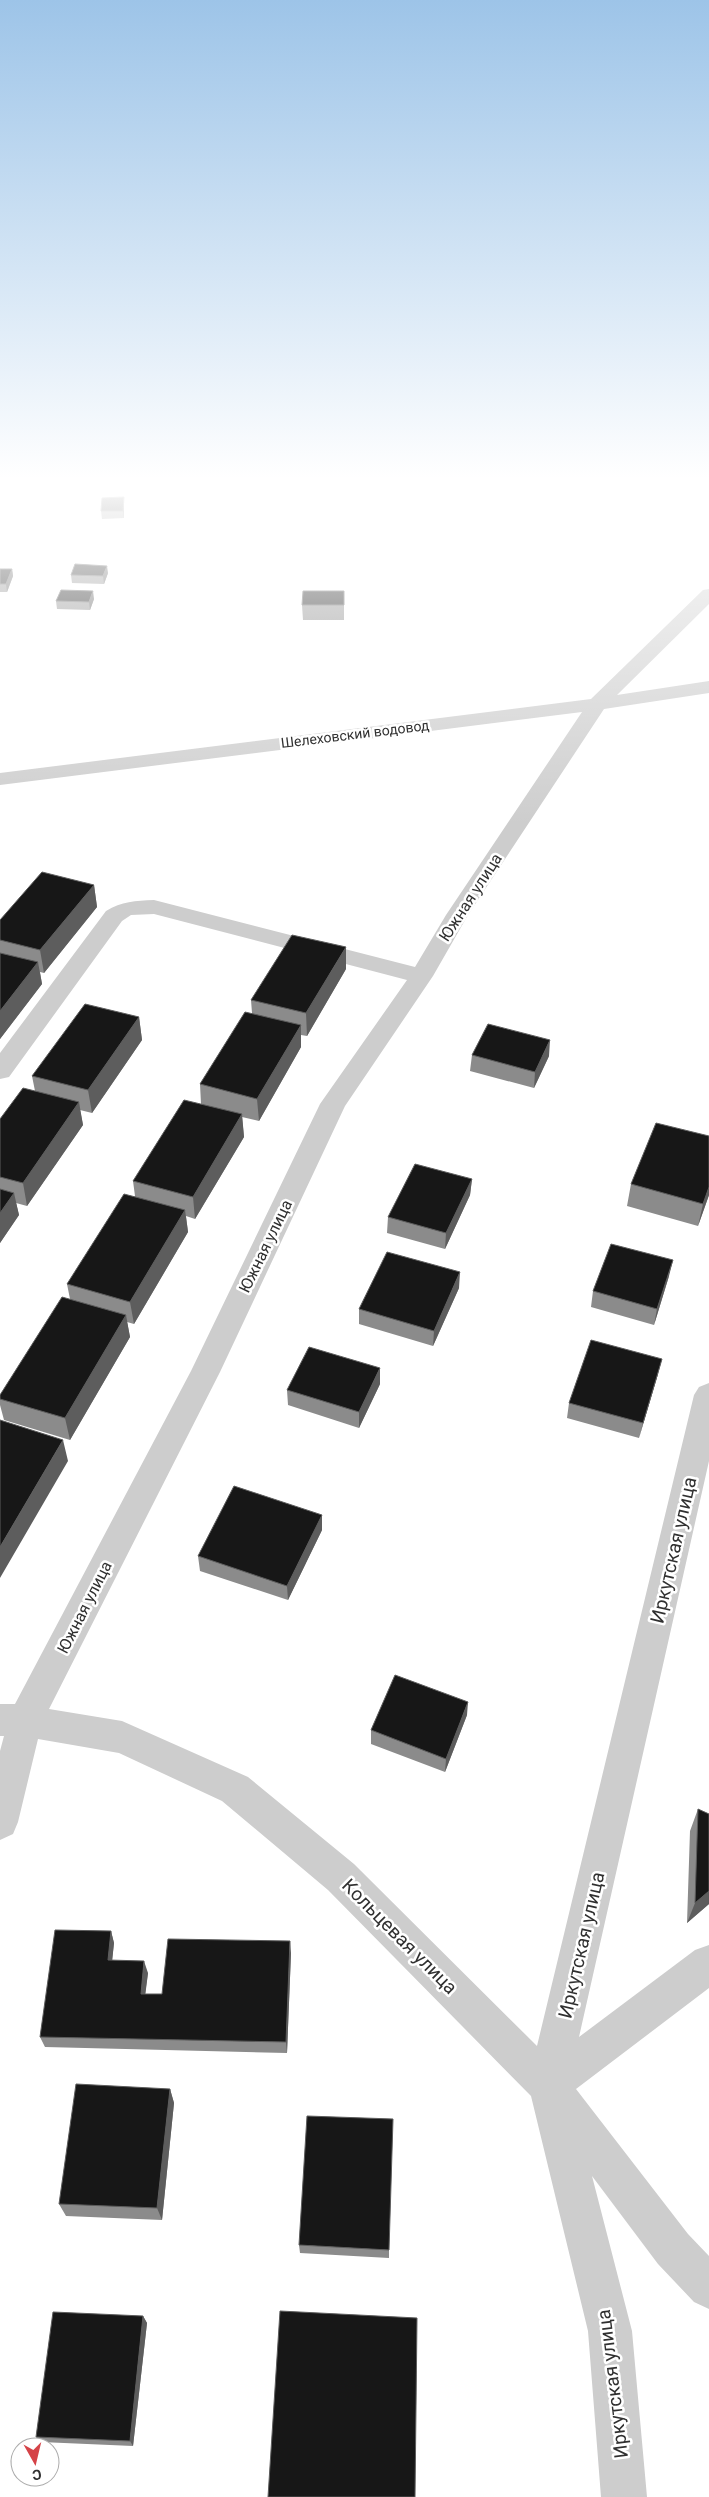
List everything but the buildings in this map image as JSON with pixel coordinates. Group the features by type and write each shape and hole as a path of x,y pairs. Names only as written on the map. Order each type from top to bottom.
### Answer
{"street":[{"name":"Южная улица","path":"0,1822 13,1720 205,1372 333,1104 421,976 457,915 597,704 709,594"},
{"name":"Шелеховский водовод","path":"0,779 597,704 709,687"},
{"path":"0,1071 114,916 126,908 154,907 421,976"},
{"name":"Иркутская улица","path":"624,2497 610,2331 548,2085 709,1395"},
{"name":"Кольцевая улица","path":"13,1720 122,1737 235,1789 341,1877 548,2085 674,2249 709,2287"},
{"path":"548,2085 709,1964"}]}
